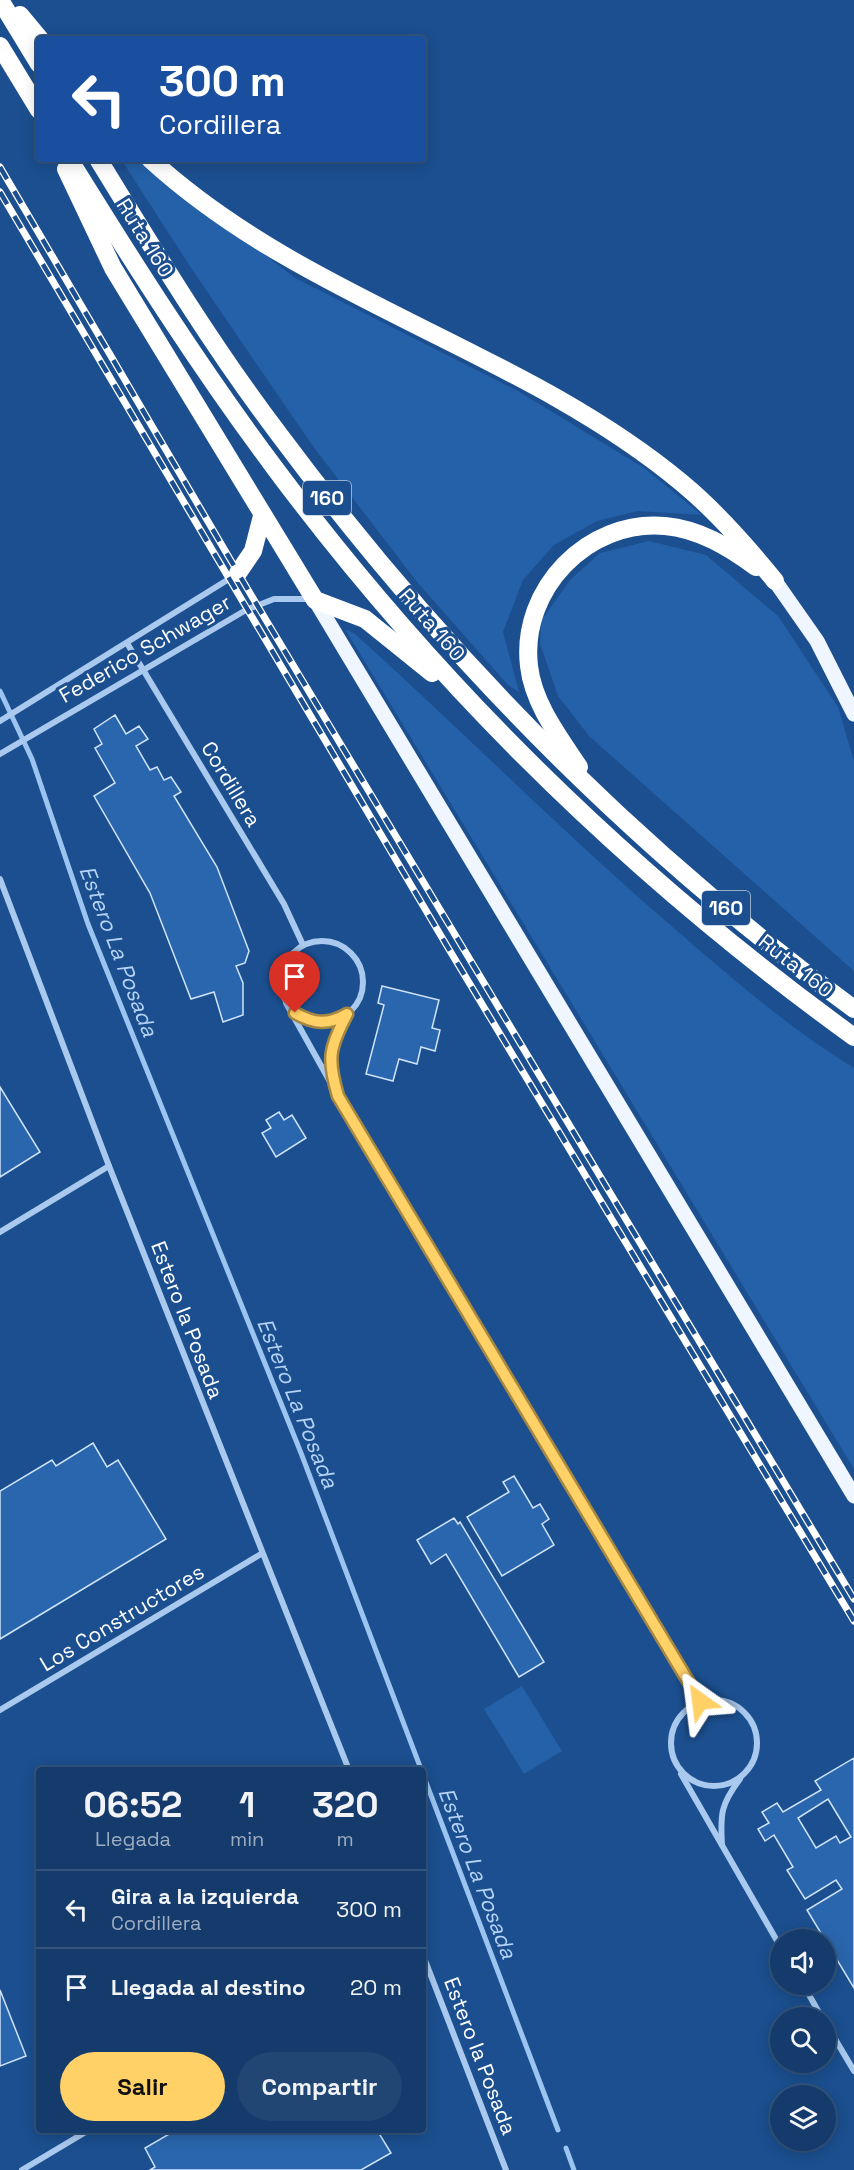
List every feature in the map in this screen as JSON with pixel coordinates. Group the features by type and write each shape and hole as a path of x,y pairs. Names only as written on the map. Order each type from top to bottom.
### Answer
{"highway":[{"path":"0,0 36,59"},
{"path":"8,0 38,36"},
{"path":"0,46 36,105"},
{"path":"63,162 82,208 113,268 315,600 365,619 471,702"},
{"name":"Ruta 160","path":"71,162 173,323 263,452 370,588 471,702 529,763 641,868 752,960 854,1037"},
{"name":"Ruta 160","path":"100,162 215,343 326,497 450,645 603,800 738,918 854,1009"},
{"path":"153,162 191,195 256,240 559,400 622,439 706,503 776,580"},
{"path":"238,573 253,550 262,516"},
{"path":"603,800 538,700 529,668 528,640 534,612 555,575 572,557 599,539 630,528 657,526 684,530 713,540 776,580"}],"main road":[{"path":"776,580 816,641 854,714"},
{"path":"315,600 854,1496"}],"street":[{"name":"Federico Schwager","path":"0,720 238,573"},
{"name":"Federico Schwager","path":"1,753 143,669 264,602 288,598 315,600"},
{"name":"Cordillera","path":"127,643 284,904 303,945"},
{"name":"Estero la Posada","path":"0,879 109,1166 261,1554 348,1767"},
{"path":"338,1096 329,1068 329,1054 334,1037 362,992 363,978 356,960 342,945 329,941 315,941 303,945 284,964 280,977 281,990 286,1003 338,1096 700,1701"},
{"path":"286,1003 301,1017 321,1023 335,1021 347,1014"},
{"path":"0,1232 109,1166"},
{"name":"Los Constructores","path":"0,1710 261,1554"},
{"path":"722,1848 721,1813 725,1799 750,1767 757,1748 755,1728 749,1716 739,1707 726,1701 713,1699 700,1701 686,1709 676,1721 671,1736 671,1751 676,1766 722,1848 770,1929"},
{"path":"676,1766 686,1777 706,1785 728,1784 741,1777"},
{"name":"Estero la Posada","path":"426,1963 506,2170"},
{"path":"836,2041 854,2071"},
{"path":"22,2170 84,2133"}],"shaded area":[{"path":"123,162 145,162 295,278 518,391 644,468 702,515 638,511 597,521 554,545 523,580 503,632 519,692 508,685 417,582 312,445 189,265"},
{"path":"649,541 706,555 778,616 838,707 854,761 854,971 589,736 558,696 540,644 541,621 570,580 600,553"},
{"path":"345,629 355,634 437,709 640,899 787,1022 854,1068 854,1469"},
{"path":"522,1686 562,1751 524,1774 484,1709"}],"building":[{"path":"115,715 126,734 139,726 148,739 136,746 150,770 157,767 164,780 171,777 181,792 174,796 217,867 249,951 245,963 236,966 243,983 243,1015 223,1022 214,992 191,999 150,893 94,796 115,783 95,748 102,744 94,729"},
{"path":"382,986 439,1000 432,1028 440,1030 435,1051 421,1047 417,1064 399,1059 393,1081 366,1074 384,1005 378,1003"},
{"path":"0,1087 40,1152 0,1177"},
{"path":"279,1112 284,1120 292,1115 306,1138 276,1157 262,1133 271,1128 266,1120"},
{"path":"93,1443 107,1467 118,1460 166,1539 0,1639 0,1491 52,1460 56,1466"},
{"path":"514,1476 533,1508 540,1504 549,1519 542,1524 554,1545 502,1576 467,1517 509,1492 503,1482"},
{"path":"454,1518 458,1524 460,1522 544,1662 519,1677 446,1554 431,1564 417,1540"},
{"path":"854,1758 854,1988 836,1958 836,1929 818,1929 807,1910 842,1889 836,1880 805,1899 787,1870 793,1867 774,1835 765,1841 758,1829 769,1823 762,1812 777,1803 783,1812 821,1790 815,1781","holes":["828,1799 851,1837 840,1843 836,1836 816,1848 798,1818"]},
{"path":"0,1990 26,2056 0,2066"},
{"path":"171,2133 379,2133 391,2153 361,2170 150,2170 155,2167 145,2148"}],"waterway":[{"name":"Estero La Posada","path":"0,691 32,759 88,924 301,1453 420,1767"},
{"name":"Estero La Posada","path":"426,1782 558,2130"},
{"name":"Estero La Posada","path":"566,2148 574,2170"}],"railway":[{"path":"0,167 257,605 854,1599"},
{"path":"0,192 450,951 854,1621"}],"route":[{"path":"295,1013 307,1020 321,1023 335,1021 347,1014 334,1037 329,1054 329,1068 338,1096 700,1701"}]}
